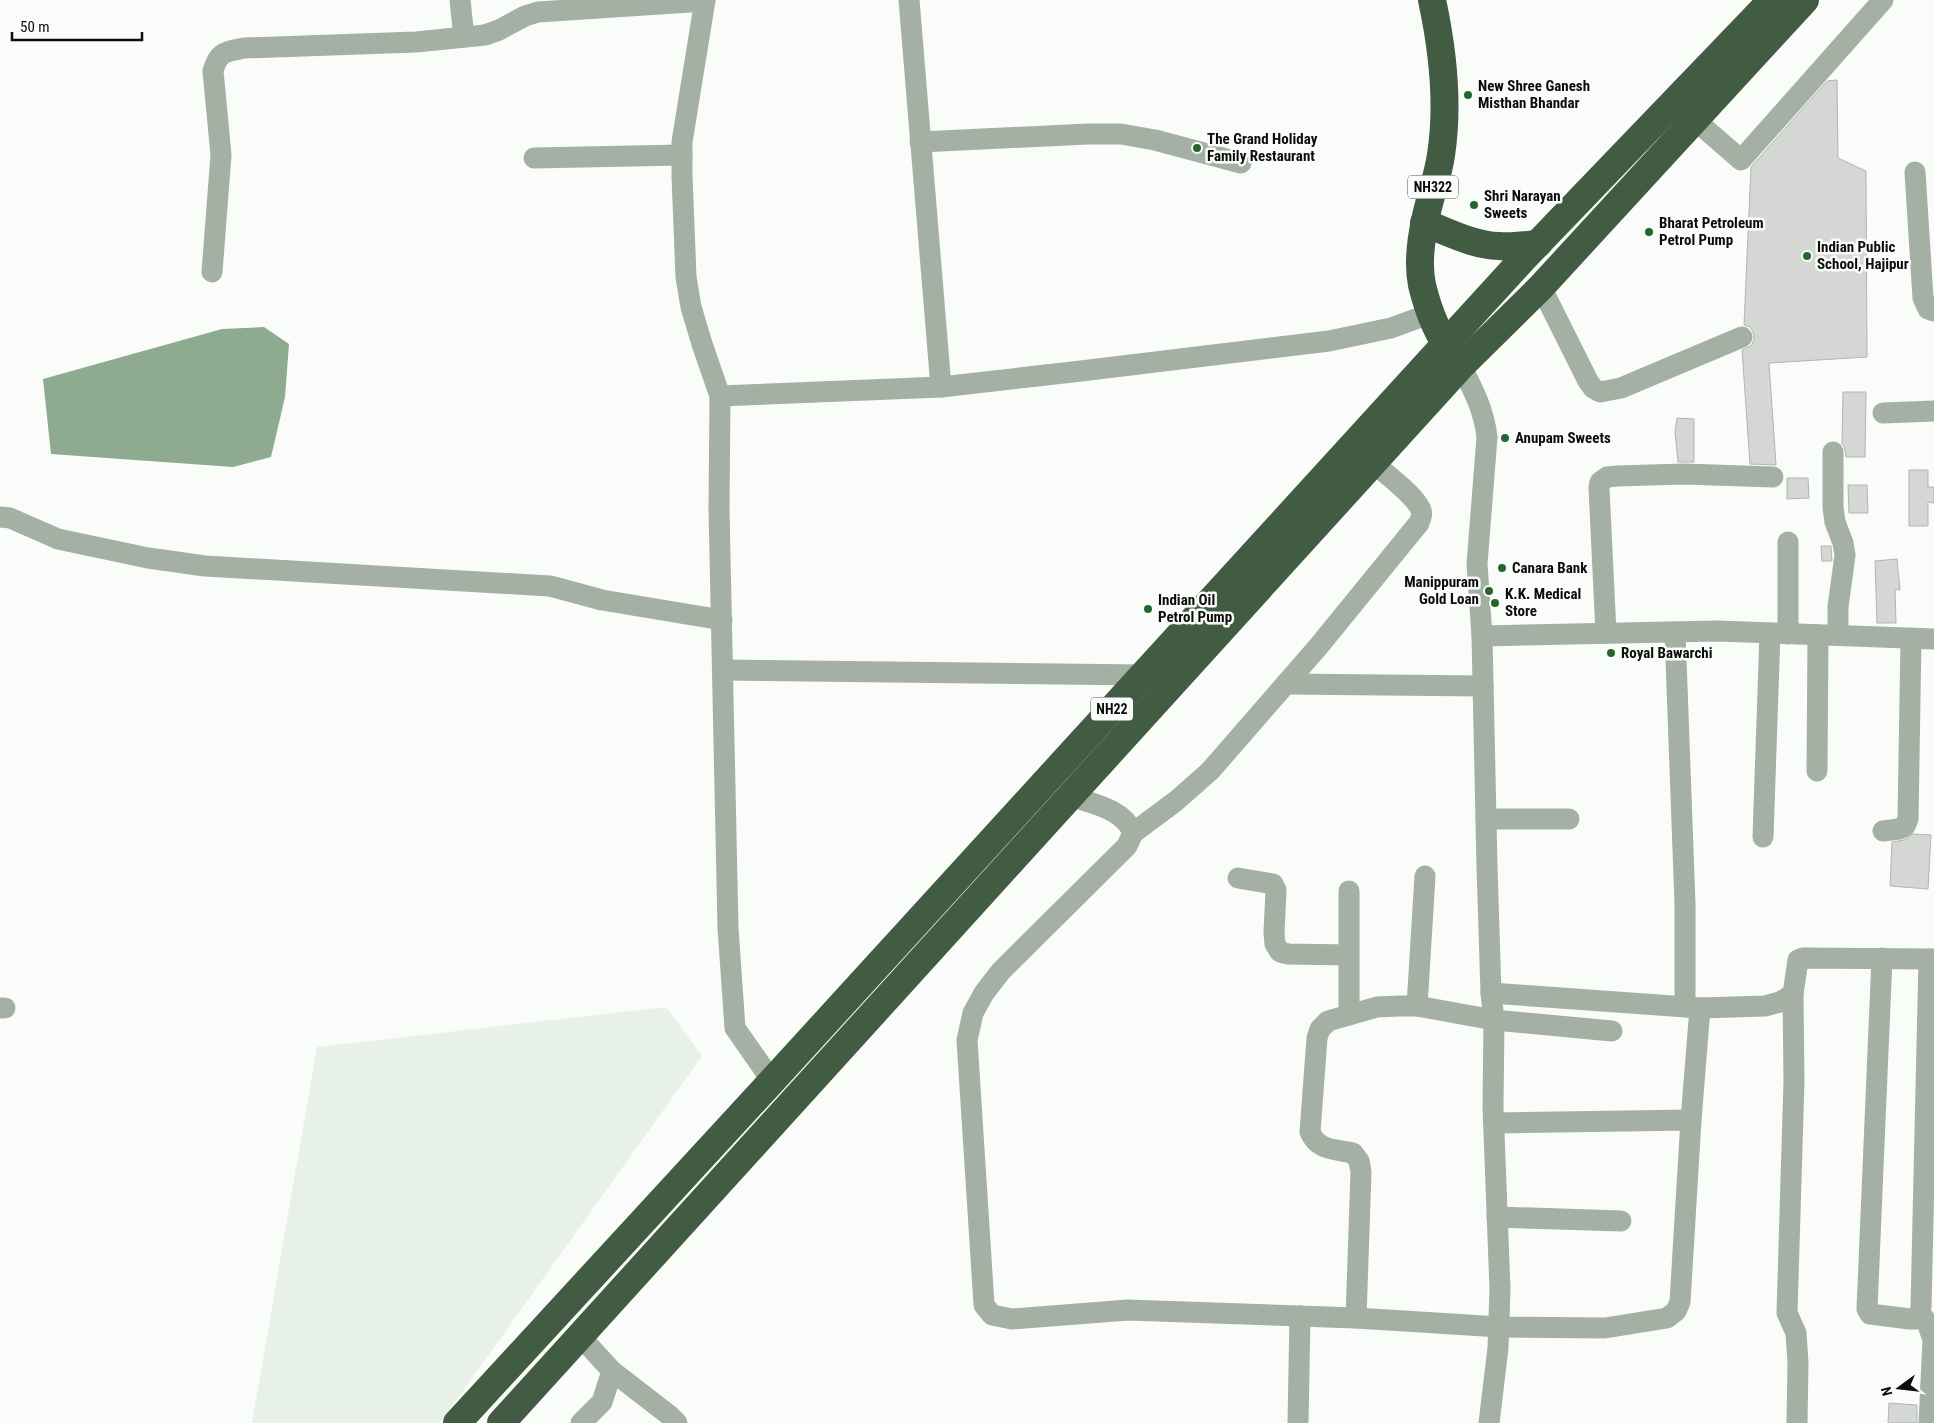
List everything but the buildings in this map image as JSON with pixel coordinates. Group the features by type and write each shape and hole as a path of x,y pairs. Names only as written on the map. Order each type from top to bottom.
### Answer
{"highway":[{"name":"NH322","path":"1432,0 1444,70 1444,117 1441,155 1424,223 1420,264 1421,278 1445,345 1462,366"},
{"name":"NH22","path":"457,1423 1538,244 1772,0"},
{"name":"NH22","path":"501,1423 1373,463 1462,366 1541,287 1805,0"},
{"path":"1424,223 1468,241 1483,244 1500,247 1538,244"}],"street":[{"path":"460,0 464,37"},
{"path":"909,0 941,387"},
{"path":"1695,120 1742,160 1883,0"},
{"path":"212,272 221,155 213,71 217,58 226,52 244,48 416,42 485,35 499,30 524,16 538,12 705,1 687,109 682,155 686,277 691,307 720,396 720,510 728,928 735,1028 772,1081"},
{"path":"920,142 1121,134 1154,140 1241,163"},
{"path":"534,158 682,155"},
{"path":"1915,172 1923,298 1928,309 1934,311"},
{"path":"1541,287 1588,381 1593,388 1600,392 1621,388 1742,337"},
{"path":"720,396 941,387 1278,348 1329,341 1391,328 1432,313"},
{"path":"1462,366 1479,402 1485,420 1487,437 1477,546 1482,636 1491,993 1494,1020 1494,1123 1500,1327 1489,1423"},
{"path":"1883,413 1934,411"},
{"path":"1817,771 1828,635 1840,592 1845,555 1843,543 1835,522 1833,507 1833,452"},
{"path":"1373,463 1412,499 1420,508 1422,516 1286,684 1210,771 1176,801 1133,833 1127,846 1001,971 984,993 973,1013 967,1040 984,1305 992,1315 1012,1319 1128,1310 1356,1318 1500,1327 1605,1328 1667,1318 1676,1311 1680,1302 1691,1120 1692,1007 1685,904 1675,632"},
{"path":"1606,633 1600,482 1607,477 1617,476 1684,474 1773,477"},
{"path":"0,517 10,518 58,539 148,558 205,566 550,586 602,600 722,620"},
{"path":"1763,837 1788,542"},
{"path":"1482,636 1675,632 1779,633 1934,639"},
{"path":"1883,831 1899,829 1905,826 1908,819 1911,638"},
{"path":"723,670 1143,675"},
{"path":"1286,684 1483,686"},
{"path":"1070,796 1118,814 1129,823 1133,833"},
{"path":"1486,819 1569,819"},
{"path":"1417,1006 1426,876"},
{"path":"1238,878 1272,884 1276,890 1275,944 1280,952 1288,954 1349,955"},
{"path":"1349,891 1349,1015"},
{"path":"1797,1423 1798,1363 1796,1332 1787,1314 1794,1081 1793,994 1796,965 1798,960 1803,958 1882,958 1931,959 1920,1313 1916,1319 1910,1319 1870,1314 1866,1309 1882,958"},
{"path":"1491,993 1692,1007 1765,1006 1780,1002 1793,994"},
{"path":"1356,1318 1361,1172 1359,1161 1353,1153 1324,1148 1314,1141 1310,1132 1317,1038 1320,1029 1328,1021 1377,1008 1417,1006 1494,1020 1612,1031"},
{"path":"1494,1123 1691,1120"},
{"path":"1497,1217 1621,1221"},
{"path":"1920,1313 1927,1322 1932,1340 1929,1423"},
{"path":"1298,1423 1300,1316"},
{"path":"580,1336 612,1371 677,1423"},
{"path":"581,1423 602,1402 612,1371"}],"shaded area":[{"path":"264,327 289,344 285,397 271,457 233,467 51,454 43,379 222,329"},
{"path":"666,1007 702,1056 440,1423 252,1423 317,1047"}],"place":[{"name":"New Shree Ganesh Misthan Bhandar","path":"1468,95"},
{"name":"The Grand Holiday Family Restaurant","path":"1197,148"},
{"name":"Shri Narayan Sweets","path":"1474,205"},
{"name":"Bharat Petroleum Petrol Pump","path":"1649,232"},
{"name":"Indian Public School, Hajipur","path":"1807,256"},
{"name":"Anupam Sweets","path":"1505,438"},
{"name":"Canara Bank","path":"1502,568"},
{"name":"Manippuram Gold Loan","path":"1489,591"},
{"name":"K.K. Medical Store","path":"1495,603"},
{"name":"Indian Oil Petrol Pump","path":"1148,609"},
{"name":"Royal Bawarchi","path":"1611,653"}]}
